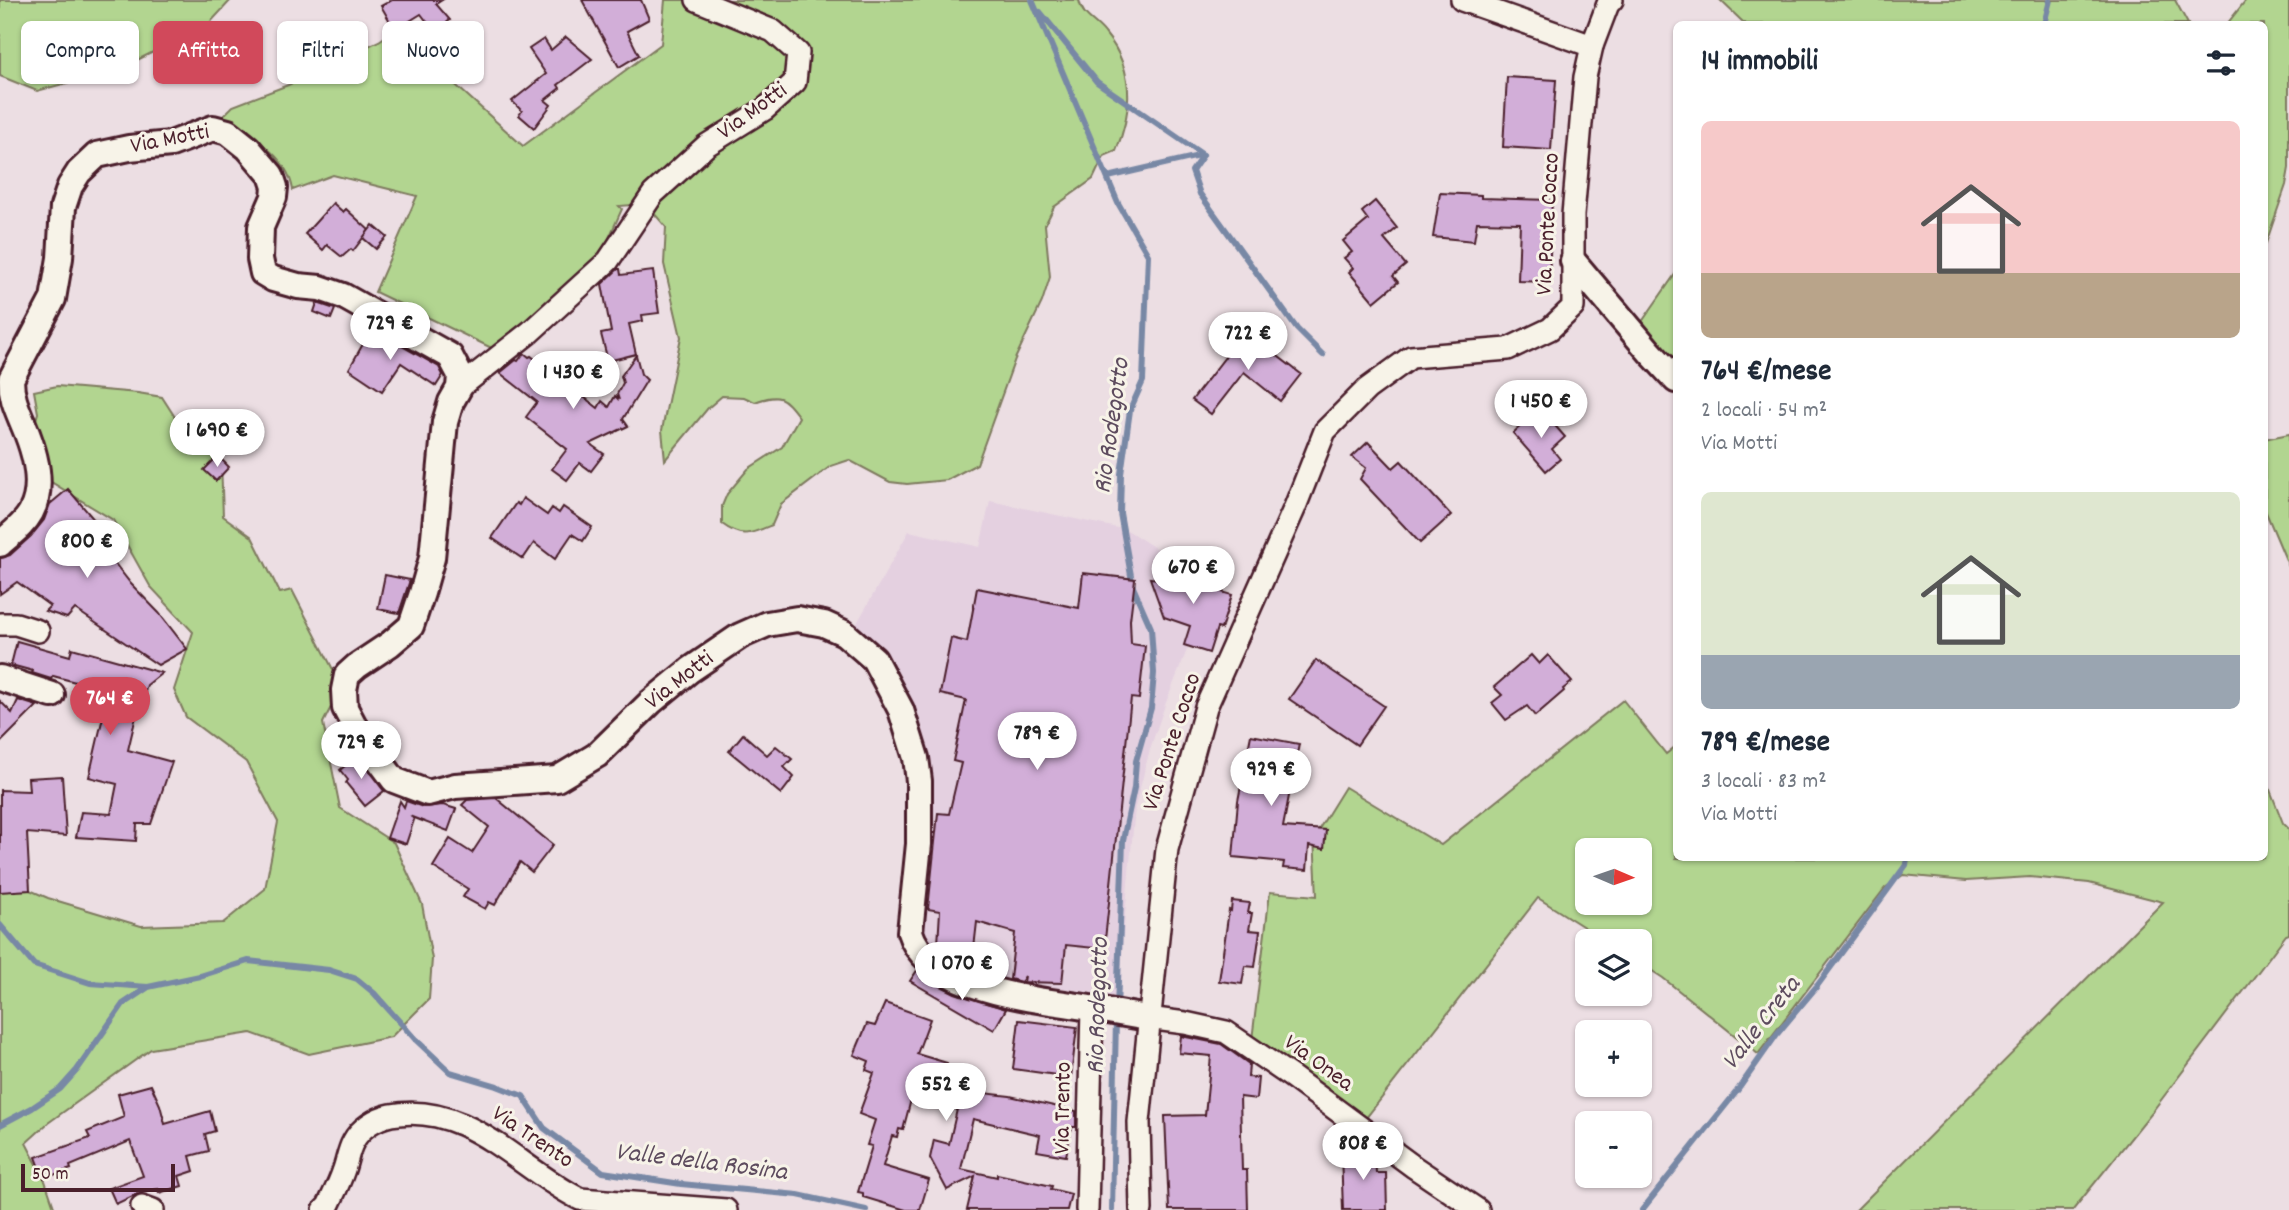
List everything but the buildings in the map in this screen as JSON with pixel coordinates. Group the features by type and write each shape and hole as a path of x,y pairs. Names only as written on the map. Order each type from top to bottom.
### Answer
{"street":[{"name":"Via Motti","path":"697,0 773,31 798,53 795,82 765,109 707,145 653,194 608,261 530,332 459,388 445,422 432,558 411,626 348,675 344,690 345,708 356,729 394,780 428,793 455,786 557,779 597,755 651,702 690,670 740,636 767,624 797,620 824,624 845,633 874,659 901,710 916,758 919,780 919,844 910,932 914,946 923,957 943,969 992,992 1140,1017"},
{"path":"1462,0 1592,46"},
{"name":"Via Ponte Cocco","path":"1140,1210 1140,1017 1167,849 1206,707 1325,431 1367,389 1412,357 1508,349 1550,329 1573,307 1573,215 1585,77 1592,46 1612,0"},
{"name":"Via Motti","path":"0,544 31,512 38,483 36,465 11,392 11,379 53,299 60,258 62,215 70,186 79,172 97,155 130,148 172,144 213,128 228,132 248,148 271,175 275,187 274,197 261,227 260,259 263,273 273,279 298,286 320,288 343,296 450,356 460,375 459,388"},
{"path":"1573,261 1673,377"},
{"path":"0,624 16,624 38,631"},
{"path":"0,678 52,695"},
{"name":"Via Trento","path":"1087,1210 1097,1010"},
{"name":"Via Onea","path":"1140,1017 1226,1032 1478,1210"},
{"name":"Via Trento","path":"324,1210 343,1172 353,1141 365,1127 380,1117 425,1112 451,1120 488,1137 558,1188 580,1199 726,1210"}],"shaded area":[{"path":"990,501 1127,530 1213,585 1165,705 1135,808 1123,938 1120,1012 1062,1012 915,948 922,807 888,683 872,682 878,644 856,625 909,531 980,547"}],"green space":[{"path":"0,0 231,0 212,21 153,21 153,52 139,59 139,21 21,21 21,84 63,84 37,91 0,76"},
{"path":"665,0 1079,0 1086,14 1115,47 1122,61 1128,90 1122,136 1116,151 1104,156 1093,179 1054,207 1045,225 1050,277 1042,302 1015,359 977,464 947,480 907,484 890,482 849,460 831,466 781,504 772,525 747,534 735,532 722,524 722,506 727,494 748,469 782,447 799,417 780,398 755,402 744,397 722,396 708,408 665,460 662,430 681,337 664,264 666,227 646,204 619,206 622,209 588,285 502,353 375,292 417,196 333,175 293,190 283,165 275,155 254,139 218,121 233,106 290,84 368,84 368,46 382,39 382,84 455,84 523,146 661,44"},
{"path":"1720,0 2175,0 2186,21 1742,21"},
{"path":"2246,0 2289,0 2289,168 2268,237 2268,21 2229,21"},
{"path":"1673,277 1673,385 1639,326"},
{"path":"57,386 162,397 182,428 204,441 221,461 223,516 252,537 280,593 292,590 339,681 342,702 331,707 323,723 340,808 394,843 422,904 432,959 429,999 391,1037 309,1054 251,1033 151,1049 48,1123 26,1143 44,1178 55,1210 0,1210 0,877 48,898 141,926 223,923 265,889 278,822 246,762 186,717 174,690 193,632 150,586 113,520 22,464 38,413 34,391"},
{"path":"2289,434 2289,567 2268,517 2268,438"},
{"path":"1623,700 1666,754 1673,748 1673,861 2268,861 2268,785 2283,823 2289,829 2289,934 2073,1210 1856,1210 2163,902 2089,883 2030,877 1966,881 1903,875 1885,888 1758,1054 1652,971 1652,929 1587,929 1538,898 1362,1123 1252,1040 1270,892 1317,896 1314,837 1345,787 1441,845"}],"waterway":[{"name":"Rio Rodegotto","path":"1032,0 1118,203 1148,255 1143,381 1130,410 1121,474 1120,513 1133,587 1151,628 1154,673 1151,708 1136,761 1134,788 1123,840 1117,1009"},
{"name":"Valle Creta","path":"2045,21 2050,0"},
{"path":"1040,12 1097,82 1203,155"},
{"path":"1203,155 1192,171 1200,194 1297,329 1323,355"},
{"path":"1108,177 1203,155"},
{"name":"Valle Creta","path":"1642,1210 1817,986 1907,861"},
{"name":"Valle della Rosina","path":"0,925 34,965 90,983 148,987 200,976 248,961 329,970 357,979 374,993 415,1039 450,1072 523,1096 544,1128 603,1172 681,1184 798,1195 866,1210"},
{"path":"0,1125 60,1089 77,1070 123,1004 147,988"},
{"name":"Rio Rodegotto","path":"1112,1210 1116,1019"}]}
